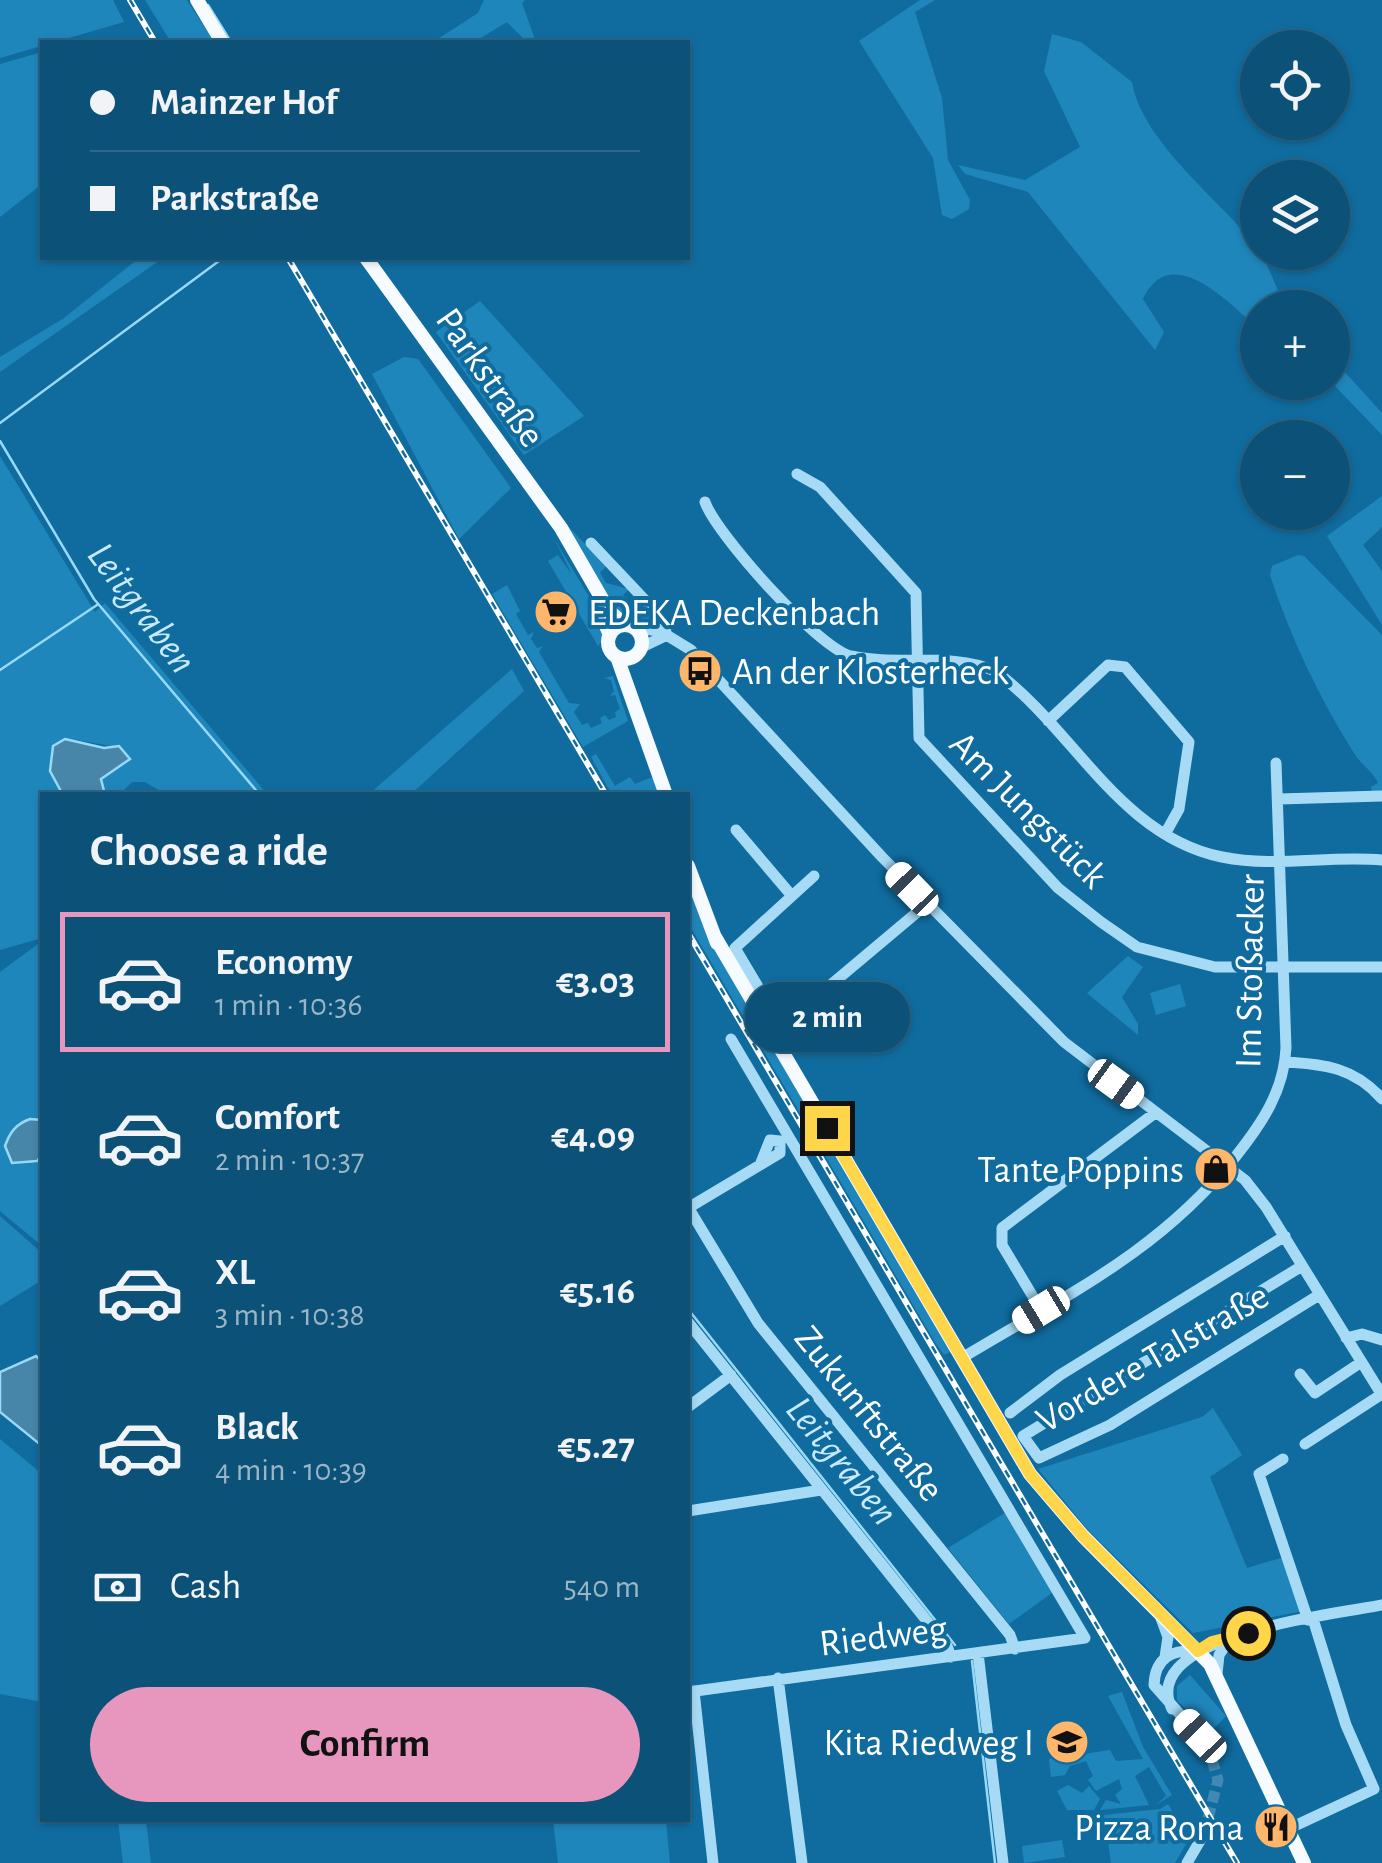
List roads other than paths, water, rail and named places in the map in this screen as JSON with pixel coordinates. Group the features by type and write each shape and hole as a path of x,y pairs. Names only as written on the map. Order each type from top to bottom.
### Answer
{"main road":[{"path":"197,0 221,40"},
{"name":"Parkstraße","path":"367,260 562,528 609,611 630,626 638,652"},
{"name":"Parkstraße","path":"528,486 610,635 609,647 617,658"},
{"path":"610,635 630,626"},
{"path":"652,752 634,678 638,652 617,658 665,792"},
{"path":"690,871 715,937 737,977 776,1030 878,1216 1037,1483 1217,1674 1304,1863"}],"street":[{"name":"Am Jungstück","path":"797,474 820,487 912,588 917,600 919,738 1058,888 1137,947 1215,967 1382,967"},
{"path":"705,502 732,546 827,643 853,656 968,662 996,671 1124,802 1165,834 1217,856 1280,864 1382,860"},
{"path":"591,542 660,616 666,635"},
{"path":"630,626 666,635 691,650 927,904 1064,1042 1228,1165 1266,1207 1382,1394 1306,1444"},
{"path":"638,652 666,635"},
{"path":"1048,721 1108,665 1125,667 1189,742 1179,809 1165,834"},
{"name":"Im Stoßacker","path":"962,1358 1160,1236 1228,1165 1268,1114 1285,1062 1276,763"},
{"path":"1279,799 1382,796"},
{"path":"736,830 792,896"},
{"path":"814,876 735,948 776,1030 927,904"},
{"path":"731,1039 787,1142"},
{"path":"1285,1062 1336,1067 1364,1082 1382,1100"},
{"path":"1041,1310 1002,1245 1002,1228 1155,1114"},
{"name":"Zukunftstraße","path":"690,1207 760,1165 770,1140 787,1142"},
{"name":"Riedweg","path":"691,1691 1086,1638 787,1142"},
{"name":"Zukunftstraße","path":"690,1211 758,1323 1010,1635 1015,1648"},
{"path":"1010,1413 1060,1375 1284,1236"},
{"name":"Vordere Talstraße","path":"1302,1266 1023,1436 1039,1458 1110,1425 1319,1295"},
{"path":"690,1324 947,1646 950,1657"},
{"path":"1346,1338 1362,1334 1382,1340"},
{"path":"1300,1374 1315,1393 1360,1363"},
{"path":"690,1405 731,1374"},
{"path":"1283,1459 1258,1474 1346,1725 1374,1789 1288,1829"},
{"path":"690,1512 821,1490"},
{"path":"1172,1709 1166,1690 1170,1677 1198,1651 1231,1638 1382,1605"},
{"path":"1154,1606 1166,1628 1165,1656 1155,1673 1154,1685 1208,1746"},
{"path":"1217,1674 1218,1655 1231,1638"},
{"path":"1165,1656 1175,1651 1198,1651"},
{"path":"978,1653 1004,1863"},
{"path":"778,1678 802,1863"},
{"path":"691,1691 713,1863"},
{"path":"1187,1863 1204,1834"}],"waterway":[{"path":"208,5 230,40"},
{"path":"0,423 220,260"},
{"name":"Leitgraben","path":"0,441 94,599 257,792"},
{"path":"0,670 97,605"},
{"name":"Leitgraben","path":"690,1312 955,1645"},
{"name":"Leitgraben","path":"972,1661 995,1863"}],"tunnel":[{"path":"1204,1834 1218,1780 1208,1746"}],"railway":[{"path":"130,0 154,40"},
{"path":"289,260 604,792"},
{"path":"690,936 1237,1863"}],"place":[{"name":"EDEKA Deckenbach","path":"556,612"},
{"name":"An der Klosterheck","path":"700,671"},
{"name":"Tante Poppins","path":"1216,1169"},
{"name":"Kita Riedweg I","path":"1067,1742"},
{"name":"Pizza Roma","path":"1276,1827"}]}
